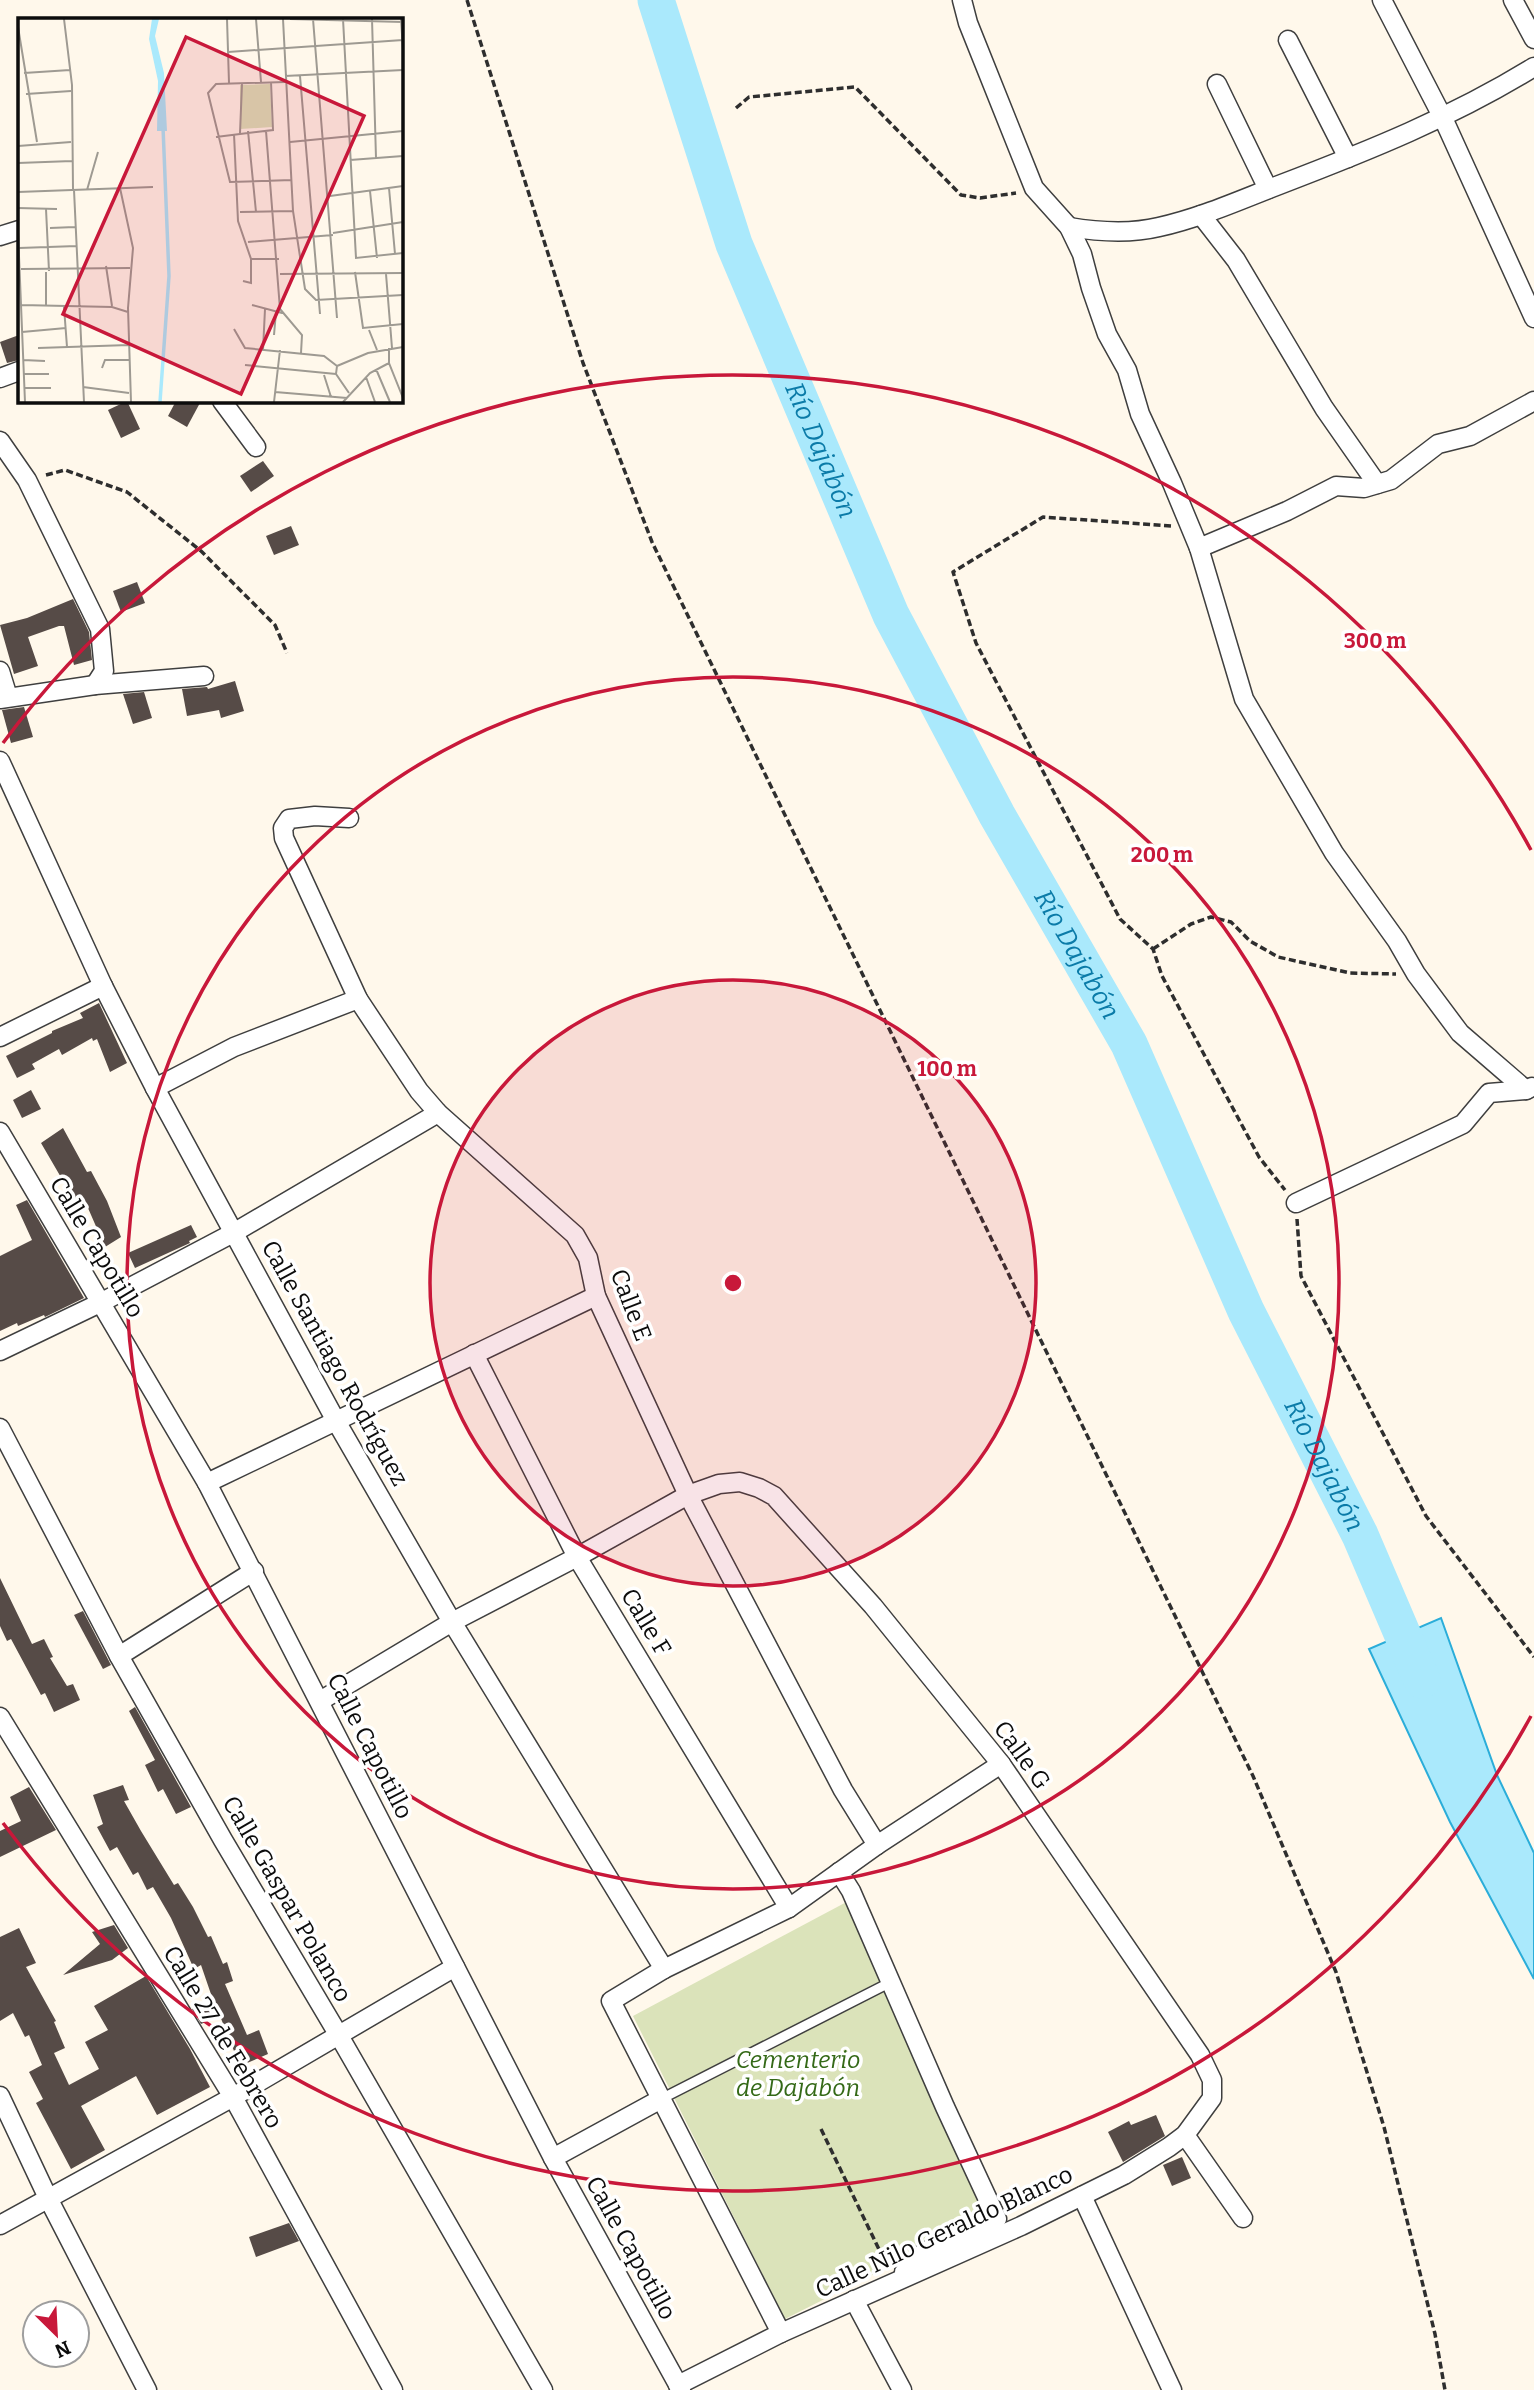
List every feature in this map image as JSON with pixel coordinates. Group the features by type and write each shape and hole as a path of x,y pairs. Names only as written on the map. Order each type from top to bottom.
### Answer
{"street":[{"path":"962,0 968,23 1034,188 1069,227 1082,254 1107,334 1127,370 1140,414 1199,548 1244,699 1334,853 1397,941 1416,974 1460,1033 1530,1088"},
{"path":"1382,0 1443,118 1534,318"},
{"path":"1513,0 1534,39"},
{"path":"1288,40 1348,158"},
{"path":"1069,227 1098,232 1126,231 1158,228 1201,215 1443,118 1487,96 1534,67"},
{"path":"1217,84 1268,189"},
{"path":"1201,215 1236,260 1324,408 1377,484"},
{"path":"0,236 18,230"},
{"path":"0,378 18,371"},
{"path":"1199,548 1287,511 1336,486 1364,488 1391,480 1438,444 1470,436 1534,401"},
{"path":"223,402 256,447"},
{"path":"0,441 27,480 100,629 104,671 95,685"},
{"path":"0,671 4,698 95,685 204,676"},
{"name":"Calle Santiago Rodríguez","path":"0,761 103,986 155,1088 336,1421 452,1622 664,1969"},
{"name":"Calle E","path":"349,818 315,816 289,819 283,828 284,838 358,999 419,1090 438,1113 575,1235 588,1258 596,1296 688,1495 843,1790 877,1845"},
{"path":"0,1037 103,986"},
{"path":"155,1088 234,1047 358,999"},
{"path":"1296,1203 1463,1124 1489,1093 1530,1088"},
{"path":"0,1352 235,1232 438,1113"},
{"name":"Calle Capotillo","path":"0,1132 207,1483 553,2158 680,2388"},
{"path":"207,1483 596,1296"},
{"name":"Calle F","path":"474,1354 578,1557 789,1908"},
{"name":"Calle Gaspar Polanco","path":"0,1428 119,1656 543,2390"},
{"name":"Calle G","path":"688,1495 719,1484 740,1482 774,1496 873,1606 1001,1764 1200,2055 1212,2080 1212,2098"},
{"path":"320,1701 452,1622 578,1557 688,1495"},
{"path":"119,1656 254,1571"},
{"name":"Calle 27 de Febrero","path":"0,1717 233,2096 393,2390"},
{"path":"781,2333 611,2001 664,1969 789,1908 877,1845 1001,1764"},
{"path":"839,1872 851,1891 997,2219 924,2252 894,2281"},
{"path":"0,2225 233,2096 455,1967"},
{"path":"0,2096 48,2198 147,2390"},
{"name":"Calle Nilo Geraldo Blanco","path":"680,2388 781,2333 1021,2226 1124,2175 1185,2135 1212,2098"},
{"path":"553,2158 661,2099"},
{"path":"1185,2135 1243,2218"},
{"path":"1082,2196 1172,2390"},
{"path":"854,2300 902,2390"}],"lane":[{"path":"661,2099 891,1982"}],"path":[{"path":"467,0 583,362 652,542 1253,1776 1336,1972 1384,2127 1445,2390"},
{"path":"736,108 750,97 855,87 961,195 1011,195 1034,188"},
{"path":"27,480 65,470 127,492 201,551 275,625 287,653"},
{"path":"1190,527 1043,517 953,572 976,643 1121,919 1153,949 1162,976 1259,1157 1296,1203 1301,1276 1426,1516 1534,1657"},
{"path":"1153,949 1191,924 1211,917 1231,922 1250,941 1278,957 1350,974 1416,974"},
{"path":"821,2129 894,2281"}],"green space":[{"name":"Cementerio de Dajabón","path":"854,1898 993,2214 785,2319 633,2016"}],"water":[{"path":"1441,1618 1497,1775 1534,1853 1534,1979 1450,1822 1369,1649"}],"building":[{"path":"18,335 18,360 7,363 0,342"},
{"path":"127,402 140,429 121,438 108,410"},
{"path":"175,402 200,402 187,427 168,416"},
{"path":"263,461 274,476 251,492 240,476"},
{"path":"291,526 299,545 274,555 266,536"},
{"path":"137,582 145,603 121,612 113,591"},
{"path":"73,599 89,632 92,660 74,665 64,626 59,626 28,637 38,666 14,674 0,625 27,618"},
{"path":"235,681 244,711 221,718 219,710 187,716 182,689 208,689"},
{"path":"144,692 152,718 133,724 123,694"},
{"path":"24,707 33,737 11,743 2,710"},
{"path":"99,1003 127,1063 110,1072 97,1039 93,1041 92,1038 62,1055 59,1049 32,1064 35,1069 17,1078 6,1056 83,1018 80,1013"},
{"path":"31,1090 41,1109 22,1118 13,1100"},
{"path":"63,1128 87,1172 91,1171 107,1201 121,1237 105,1247 88,1208 82,1210 75,1197 73,1198 41,1143"},
{"path":"27,1200 84,1298 45,1317 44,1315 18,1326 17,1323 0,1331 0,1256 32,1240 16,1205"},
{"path":"191,1225 197,1237 189,1241 190,1243 135,1268 128,1253"},
{"path":"0,1578 32,1644 44,1639 53,1657 50,1658 67,1686 73,1684 80,1700 54,1712 45,1693 41,1695 11,1639 7,1641 0,1626"},
{"path":"83,1611 111,1665 103,1669 74,1615"},
{"path":"135,1707 191,1807 176,1814 163,1789 158,1792 145,1765 155,1760 129,1711"},
{"path":"123,1785 129,1800 124,1801 141,1831 174,1885 178,1883 208,1937 211,1936 223,1964 227,1962 233,1981 225,1984 247,2035 259,2030 268,2054 240,2066 220,2016 201,2024 192,2009 213,2000 201,1965 194,1969 171,1918 153,1887 147,1890 138,1872 133,1875 117,1847 110,1851 97,1827 103,1824 93,1795"},
{"path":"29,1787 56,1830 0,1857 0,1831 21,1821 10,1797"},
{"path":"114,1925 128,1948 112,1960 63,1975 100,1944 92,1932"},
{"path":"19,1928 36,1963 26,1967 56,2021 54,2022 65,2048 54,2053 69,2085 99,2069 85,2042 108,2030 94,2006 146,1976 210,2087 157,2115 136,2076 81,2106 105,2150 71,2169 36,2103 43,2099 29,2072 42,2065 29,2035 25,2037 13,2013 0,2021 0,1937"},
{"path":"1156,2115 1165,2136 1123,2162 1108,2132 1129,2121 1131,2125"},
{"path":"1182,2157 1191,2178 1172,2186 1163,2165"},
{"path":"289,2223 299,2241 256,2257 249,2237"}],"waterway":[{"name":"Río Dajabón","path":"656,0 734,244 891,615 997,815 1129,1044 1246,1311 1360,1535 1422,1680"}]}
